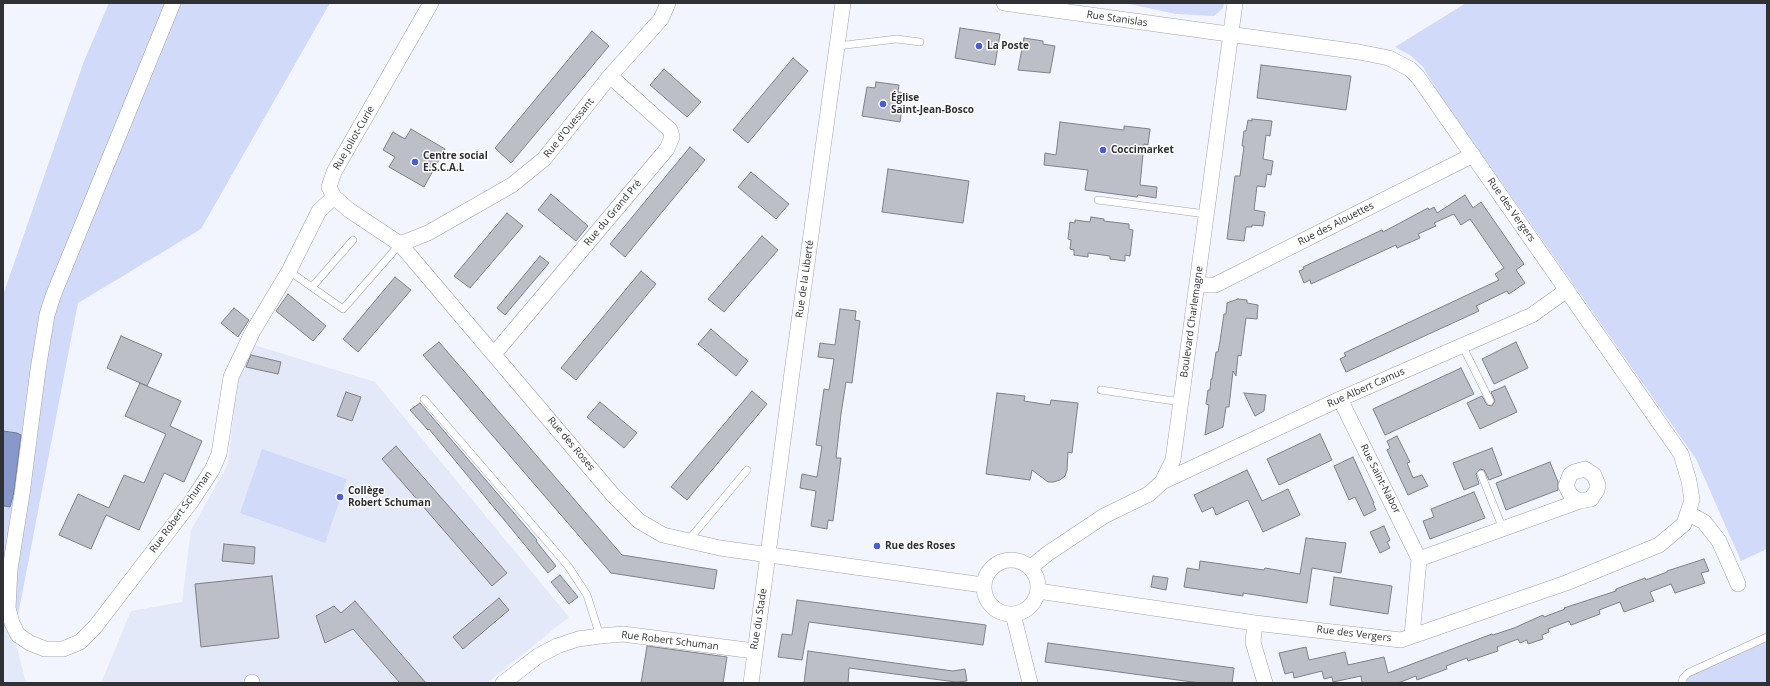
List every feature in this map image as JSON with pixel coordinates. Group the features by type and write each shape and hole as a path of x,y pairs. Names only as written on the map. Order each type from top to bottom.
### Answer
{"street":[{"name":"Rue Robert Schuman","path":"173,3 53,296 47,315 10,570 8,608 12,623 18,635 30,643 45,649 63,649 80,642 95,627 191,502 212,470 219,454 231,377 253,331 289,271"},
{"name":"Rue Joliot-Curie","path":"334,197 329,187 334,172 431,3"},
{"name":"Rue d'Ouessant","path":"400,244 428,232 512,185 544,159 610,76 661,19 668,3"},
{"name":"Rue de la Liberté","path":"769,555 793,365 843,3"},
{"name":"Rue Stanislas","path":"1004,3 1230,35"},
{"name":"Boulevard Charlemagne","path":"1030,568 1047,554 1104,516 1149,494 1162,482 1174,460 1235,3"},
{"name":"Rue des Vergers","path":"1038,591 1255,623 1401,640 1566,583 1659,545 1684,524 1688,513 1692,500 1690,481 1682,454 1418,76 1400,63 1389,58 1359,52 1230,35"},
{"name":"Rue du Grand Pré","path":"494,354 667,149 672,137 670,130 610,76"},
{"name":"Rue des Alouettes","path":"1197,285 1215,285 1473,155"},
{"name":"Rue des Roses","path":"334,197 349,210 400,244 613,495 639,521 663,535 687,542 984,585"},
{"path":"289,271 319,210 334,197"},
{"name":"Rue Albert Camus","path":"1162,482 1340,399 1532,315 1567,290"},
{"name":"Rue Saint-Nabor","path":"1340,399 1419,559"},
{"path":"1412,636 1419,559 1574,503"},
{"path":"1688,513 1704,522 1718,541 1738,584"},
{"name":"Rue du Stade","path":"751,683 754,651 769,555"},
{"path":"1007,560 1020,561 1030,568 1037,579 1038,591 1031,605 1023,611 1013,614 1003,613 994,608 986,598 984,585 987,574 998,562 1007,560"},
{"path":"1013,614 1030,683"},
{"path":"1255,623 1253,642 1265,683"},
{"name":"Rue Robert Schuman","path":"503,683 538,656 557,646 578,638 623,634 754,651"}],"lane":[{"path":"837,46 897,39 920,42"},
{"path":"1098,200 1206,214"},
{"path":"312,287 353,240"},
{"path":"289,271 343,309 400,244"},
{"path":"1462,345 1490,402"},
{"path":"1101,390 1181,402"},
{"path":"424,399 568,566 587,595 600,636"},
{"path":"687,542 747,470"},
{"path":"1481,474 1503,529"},
{"path":"1682,683 1683,678 1688,673 1767,637"}],"shaded area":[{"path":"109,3 330,3 201,229 78,303 14,636 3,597 3,295 84,61"},
{"path":"1125,3 1224,3 1223,8 1214,16 1176,14"},
{"path":"1466,3 1767,3 1767,549 1741,561 1696,459 1438,92 1423,67 1410,55 1395,47"},
{"name":"Collège Robert Schuman","path":"251,344 375,382 569,617 487,683 101,683 131,611 182,602 191,530 228,464 237,381"},
{"path":"262,449 347,479 325,543 240,513"},
{"path":"3,597 14,636 26,683 3,683"},
{"path":"1767,640 1767,683 1687,683 1685,678"}],"water":[{"path":"3,431 21,435 14,492 10,507 4,506 3,503"}],"building":[{"path":"960,28 1000,34 995,65 955,58"},
{"path":"592,31 609,46 511,163 495,148"},
{"path":"1024,38 1043,41 1043,44 1055,46 1050,73 1018,70"},
{"path":"793,58 808,71 748,143 733,130"},
{"path":"1261,65 1351,76 1346,110 1257,98"},
{"path":"664,69 701,102 687,117 650,85"},
{"name":"Église Saint-Jean-Bosco","path":"876,82 899,85 898,92 904,93 900,122 862,116 867,87 875,88"},
{"path":"1252,119 1272,121 1270,136 1266,135 1263,159 1273,161 1271,175 1267,174 1265,187 1257,186 1254,210 1265,212 1263,226 1252,225 1252,227 1246,227 1244,241 1227,239 1235,176 1240,176 1244,146 1242,146 1244,131 1246,131 1248,120 1252,121"},
{"path":"1060,122 1124,130 1124,126 1150,129 1148,145 1144,144 1140,185 1157,187 1156,198 1085,190 1088,170 1044,165 1045,153 1056,155"},
{"name":"Centre social E.S.C.A.L","path":"411,129 445,149 424,187 389,167 395,157 383,150 393,132 405,139"},
{"path":"690,147 705,160 625,257 610,244"},
{"path":"888,169 969,181 963,223 882,212"},
{"path":"751,172 789,204 776,219 738,187"},
{"path":"551,194 588,226 576,241 538,210"},
{"path":"1465,195 1473,208 1481,202 1524,264 1516,270 1525,283 1509,294 1507,291 1476,306 1479,311 1346,372 1340,359 1346,356 1344,353 1499,280 1495,274 1504,268 1470,219 1461,225 1454,214 1434,223 1436,226 1418,234 1420,238 1397,248 1396,245 1311,284 1310,280 1304,283 1299,271 1304,269 1303,267 1382,230 1383,232 1428,208 1429,210 1434,207 1437,213"},
{"path":"507,213 523,226 470,288 454,276"},
{"path":"1091,217 1104,219 1104,221 1129,224 1129,229 1133,230 1130,256 1125,255 1125,261 1110,259 1110,256 1088,253 1088,257 1074,255 1074,250 1070,249 1071,240 1068,239 1070,222 1075,223 1075,220 1090,222"},
{"path":"762,236 778,250 724,312 708,299"},
{"path":"540,256 549,263 505,315 497,308"},
{"path":"641,271 656,284 576,380 561,368"},
{"path":"395,277 411,290 358,352 343,339"},
{"path":"288,294 326,326 313,341 276,311"},
{"path":"1238,299 1247,300 1247,303 1258,305 1257,319 1246,318 1241,356 1238,355 1236,376 1233,371 1229,407 1226,407 1223,427 1205,435 1209,405 1206,404 1208,390 1210,390 1216,352 1218,352 1224,314 1226,314 1227,303"},
{"path":"234,308 249,320 238,337 221,323"},
{"path":"840,309 856,311 855,320 860,321 852,383 846,382 841,414 836,458 841,458 833,521 828,520 827,529 811,526 816,491 800,488 802,474 817,477 822,446 816,445 824,389 829,390 834,359 818,357 820,343 835,345"},
{"path":"711,329 748,361 736,376 698,344"},
{"path":"121,336 162,354 147,386 107,368"},
{"path":"439,342 622,555 717,570 714,589 611,573 423,355"},
{"path":"1516,342 1528,368 1494,384 1482,359"},
{"path":"251,355 281,362 278,374 246,367"},
{"path":"1461,368 1474,394 1385,435 1373,409"},
{"path":"140,383 181,401 170,426 202,441 184,482 164,473 139,530 106,515 91,549 59,535 78,494 109,508 124,475 144,483 166,434 125,416"},
{"path":"1505,386 1517,412 1480,429 1467,403 1482,396 1487,405 1492,406 1495,401 1491,392"},
{"path":"752,391 767,404 687,500 671,487"},
{"path":"346,392 361,397 352,421 337,416"},
{"path":"997,393 1025,396 1024,401 1050,405 1051,400 1078,403 1072,453 1068,452 1067,470 1065,476 1060,480 1048,482 1032,470 1030,480 986,474"},
{"path":"1244,393 1266,395 1264,411 1255,416"},
{"path":"600,402 637,433 624,448 587,417"},
{"path":"420,403 537,540 536,541 556,566 548,573 429,429 428,430 410,410"},
{"path":"1320,434 1332,460 1279,485 1267,459"},
{"path":"1397,436 1410,462 1407,463 1413,478 1422,475 1428,486 1408,495 1387,450 1390,448 1387,441"},
{"path":"396,446 507,573 492,586 382,459"},
{"path":"1492,448 1502,475 1489,480 1484,470 1480,469 1476,474 1479,484 1464,490 1453,463"},
{"path":"1353,457 1376,510 1364,516 1355,497 1349,500 1334,466"},
{"path":"1550,462 1558,482 1558,490 1506,510 1496,483"},
{"path":"1247,470 1262,501 1288,489 1300,515 1263,532 1248,500 1216,515 1213,507 1202,512 1194,495"},
{"path":"1474,492 1485,518 1430,539 1423,521 1434,517 1431,509"},
{"path":"1384,526 1390,540 1387,542 1390,548 1380,553 1370,532"},
{"path":"1306,538 1346,543 1341,573 1312,568 1307,603 1243,593 1243,596 1184,587 1187,568 1199,570 1200,561 1264,570 1265,568 1300,574"},
{"path":"224,544 255,547 254,564 222,561"},
{"path":"1704,559 1709,571 1701,573 1705,583 1675,593 1671,584 1650,592 1654,601 1624,612 1620,602 1599,610 1600,614 1571,625 1569,621 1548,629 1549,632 1542,635 1543,639 1528,644 1527,640 1520,643 1518,639 1497,647 1498,651 1468,661 1467,658 1446,666 1447,669 1417,680 1416,676 1398,683 1362,683 1361,676 1333,682 1332,677 1324,679 1322,671 1294,678 1293,672 1285,674 1279,653 1306,647 1309,660 1345,652 1348,665 1384,657 1388,673 1492,634 1493,635 1514,628 1543,615 1544,617 1565,609 1564,608 1616,591 1616,589 1645,578 1646,580 1667,571"},
{"path":"560,575 578,597 569,604 551,582"},
{"path":"272,576 279,638 201,647 195,584"},
{"path":"1153,576 1168,578 1166,590 1151,587"},
{"path":"1334,577 1392,586 1388,614 1330,605"},
{"path":"499,598 509,610 463,649 453,637"},
{"path":"797,600 986,625 983,645 809,622 802,660 778,657 782,634 792,635"},
{"path":"355,601 426,683 400,683 353,629 325,643 316,616 334,606 341,613"},
{"path":"1048,643 1234,668 1232,683 1200,683 1045,662"},
{"path":"647,646 727,657 723,683 641,683"},
{"path":"808,651 953,671 965,669 967,681 956,682 849,668 848,683 804,683"}],"place":[{"name":"La Poste","path":"979,46"},
{"name":"Église Saint-Jean-Bosco","path":"883,104"},
{"name":"Coccimarket","path":"1103,150"},
{"name":"Centre social E.S.C.A.L","path":"415,162"},
{"name":"Collège Robert Schuman","path":"340,497"},
{"name":"Rue des Roses","path":"877,546"}]}
